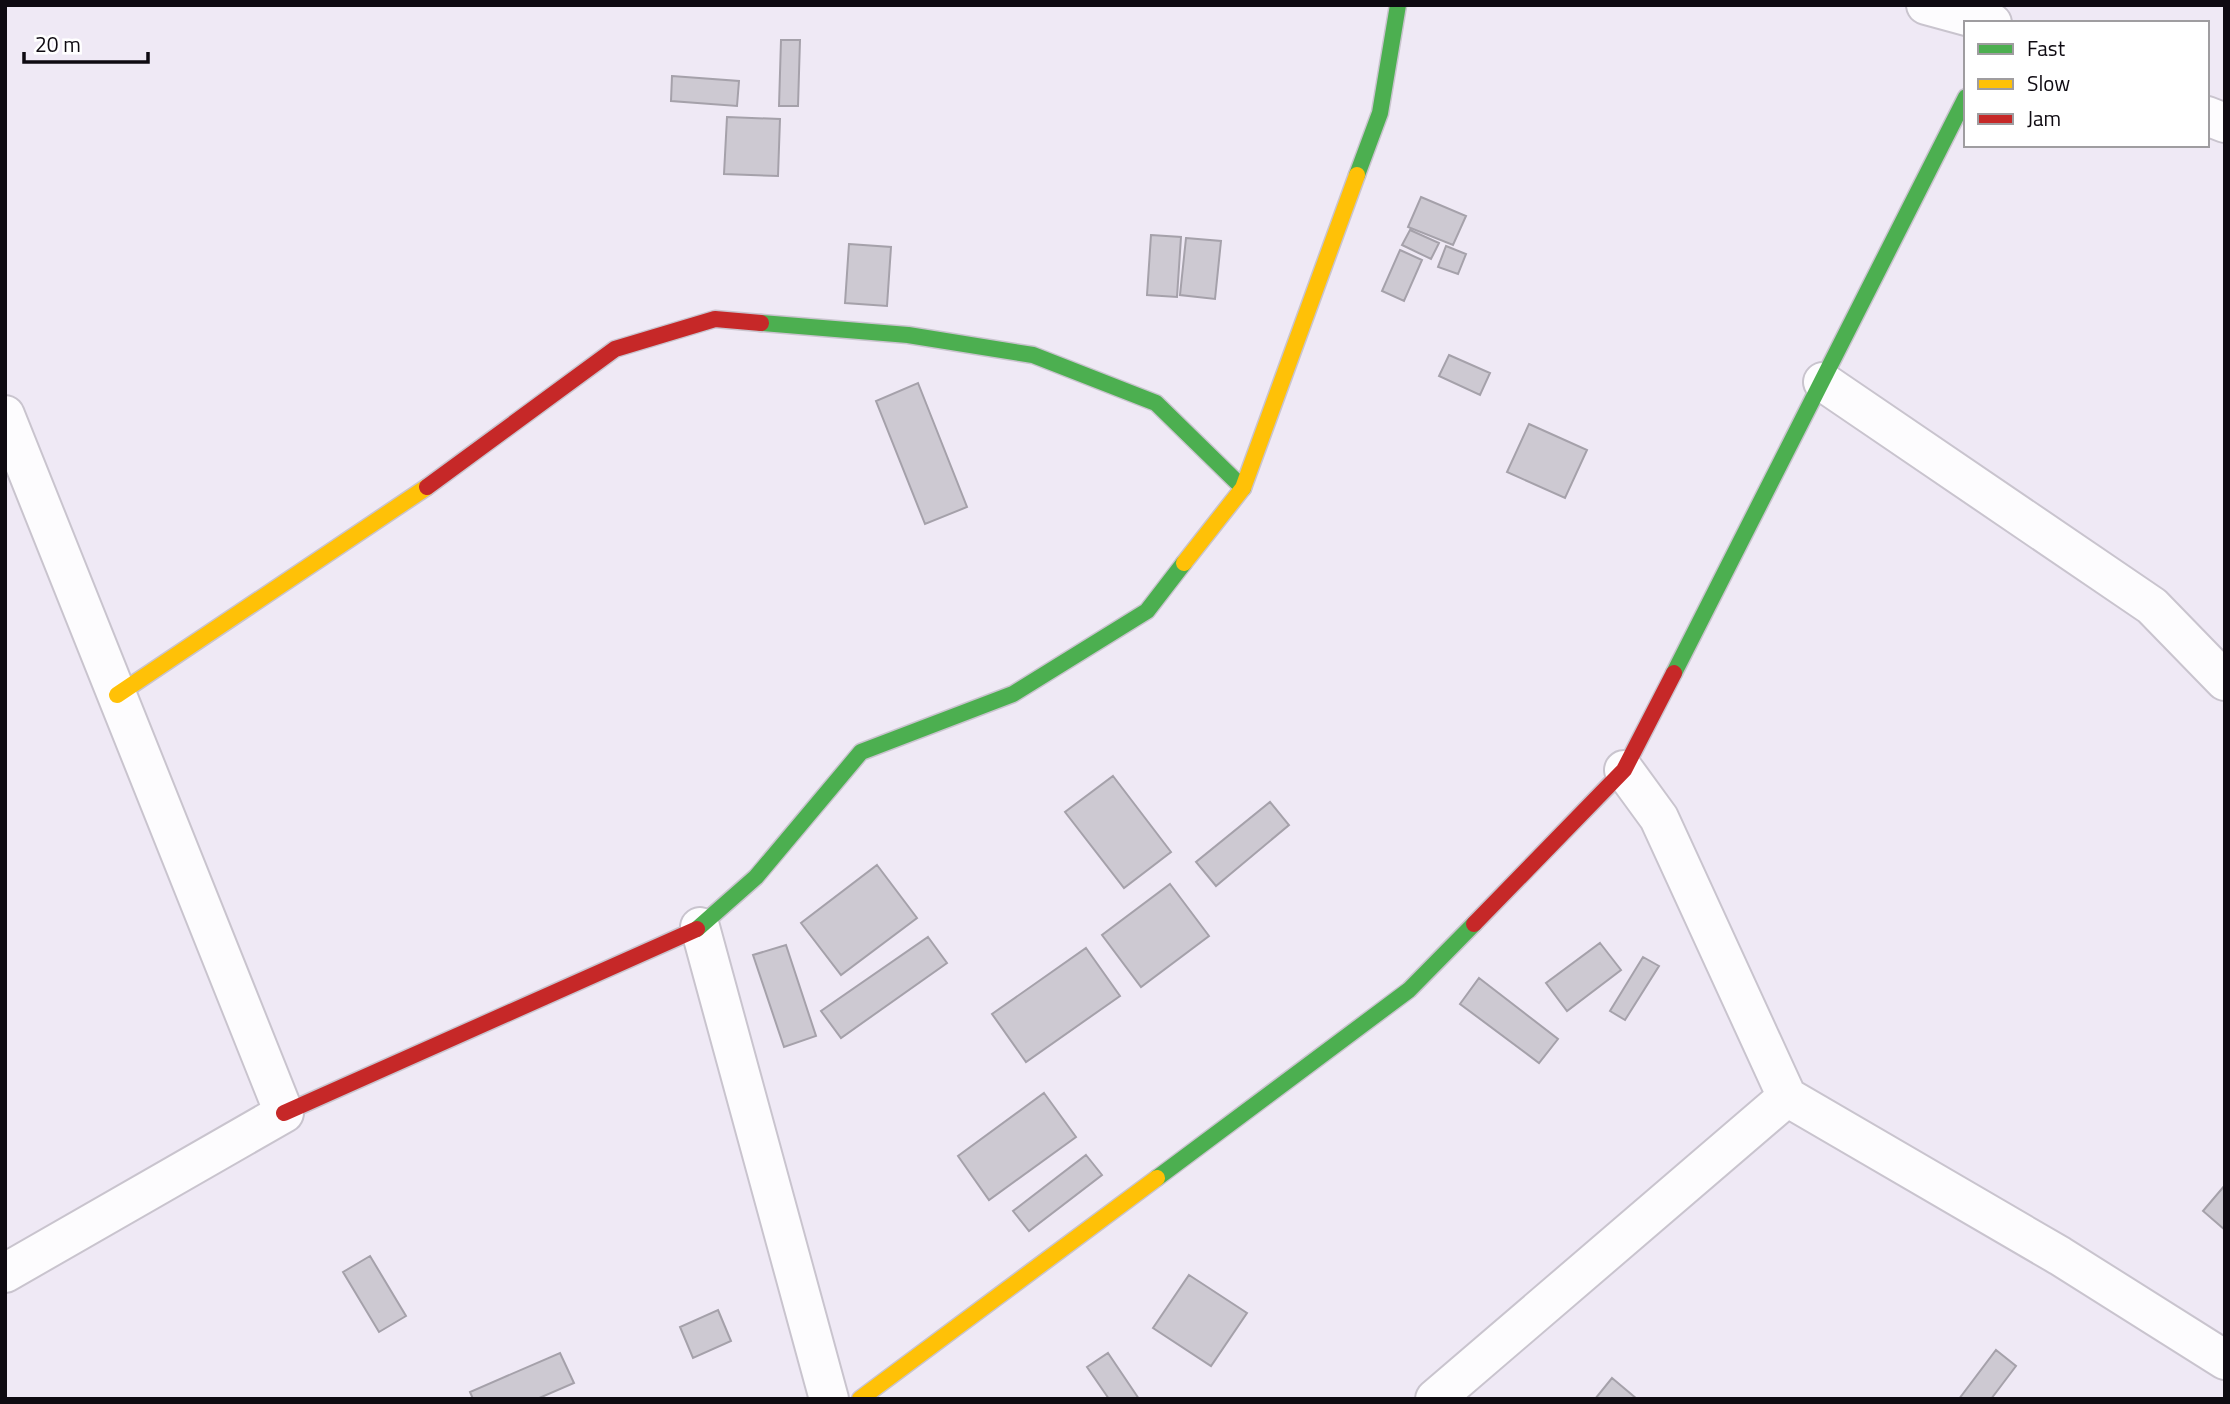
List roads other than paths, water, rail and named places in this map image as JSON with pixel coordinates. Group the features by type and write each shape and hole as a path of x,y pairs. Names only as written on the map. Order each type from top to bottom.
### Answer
{"street":[{"path":"5,1273 284,1113 700,927 756,877 862,752 1013,694 1147,611 1243,488 1380,113 1398,5"},
{"path":"1926,5 1985,21"},
{"path":"2006,21 2018,5"},
{"path":"860,1399 1409,990 1625,770 1964,101"},
{"path":"117,695 423,490 615,349 715,319 908,335 1033,355 1156,403 1243,488"},
{"path":"1823,382 2152,606 2225,681"},
{"path":"5,415 284,1113"},
{"path":"1625,770 1659,818 1787,1097 2060,1256 2225,1360"},
{"path":"700,927 829,1399"},
{"path":"1435,1399 1787,1097"}]}
